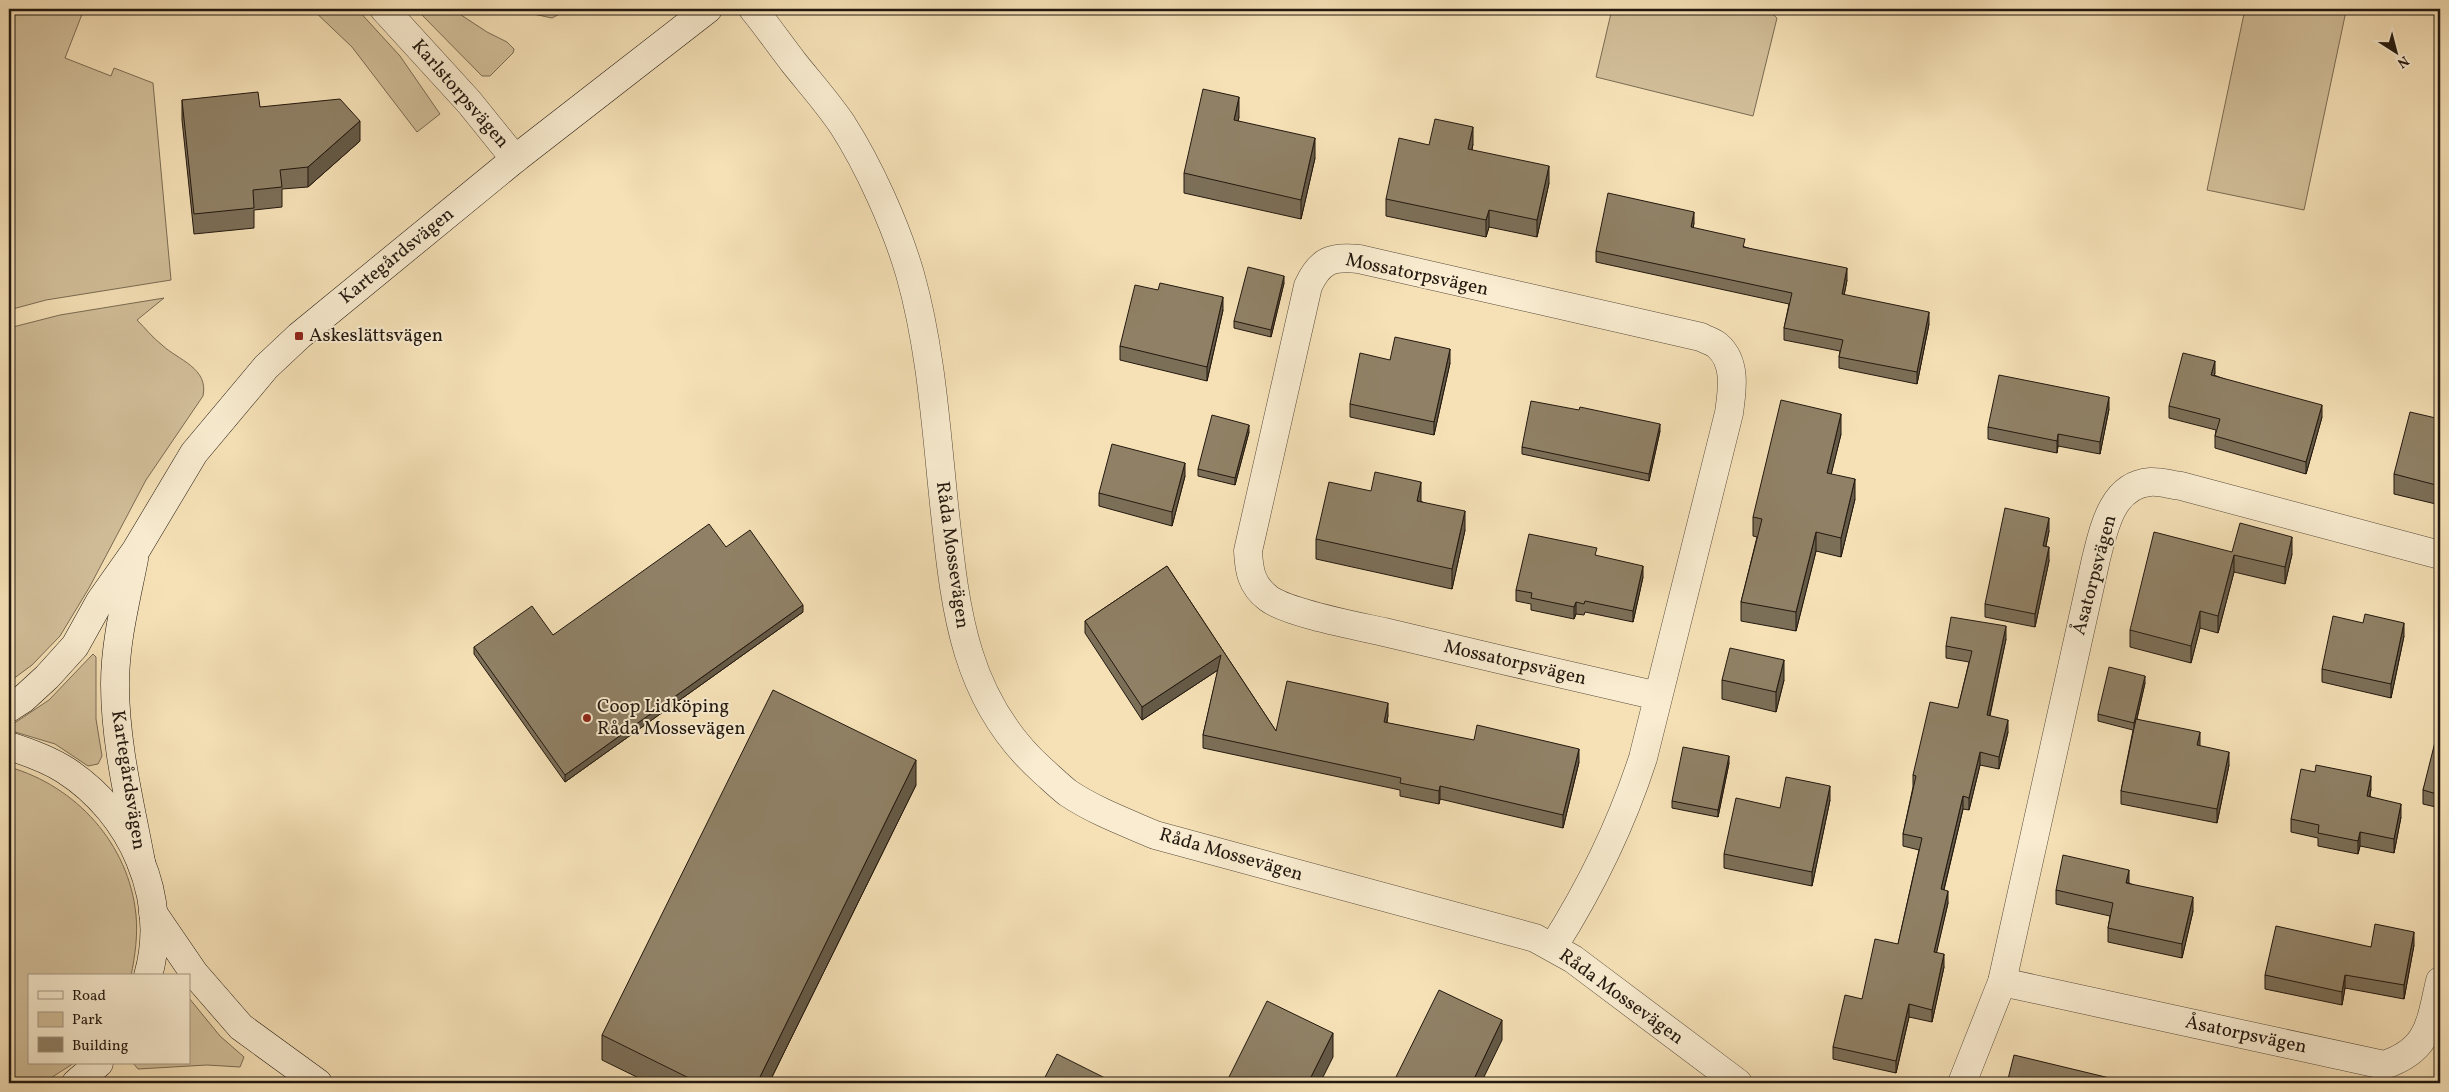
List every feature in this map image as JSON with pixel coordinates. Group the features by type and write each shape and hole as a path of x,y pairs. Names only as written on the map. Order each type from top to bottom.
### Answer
{"street":[{"name":"Karlstorpsvägen","path":"384,9 474,108 516,159"},
{"name":"Kartegårdsvägen","path":"9,708 23,699 47,677 75,646 100,601 136,550 194,453 266,367 299,336 516,159 708,9"},
{"name":"Råda Mossevägen","path":"753,9 843,126 873,181 910,273 921,322 932,396 960,624 977,677 994,712 1013,740 1066,792 1100,812 1155,835 1535,938 1573,959 1738,1083"},
{"name":"Mossatorpsvägen","path":"1553,947 1580,904 1624,814 1643,758 1729,413 1733,383 1730,365 1719,346 1701,337 1359,259 1342,257 1332,259 1322,266 1308,286 1248,551 1249,569 1254,584 1268,598 1284,606 1354,626 1658,696"},
{"name":"Åsatorpsvägen","path":"1962,1083 2002,982 2104,527 2118,498 2128,488 2150,482 2181,486 2440,555"},
{"name":"Kartegårdsvägen","path":"136,550 120,628 115,683 117,738 141,862"},
{"path":"9,746 36,755 64,770 90,788 112,812 130,839 141,862 149,887 153,913 154,939 148,974"},
{"path":"153,913 194,973 230,1016 269,1049 318,1083"},
{"name":"Åsatorpsvägen","path":"2002,982 2384,1065 2403,1059 2420,1046 2432,1016 2440,981"},
{"path":"76,1083 98,1064"}],"green space":[{"path":"9,9 84,9 65,58 111,76 114,68 153,83 171,280 46,300 9,310"},
{"path":"312,9 357,9 400,56 440,114 417,132 352,47"},
{"path":"419,9 452,9 487,32 507,42 514,49 513,53 490,76 482,76 419,12"},
{"path":"510,9 569,9 552,18"},
{"path":"1612,9 1767,9 1777,18 1753,116 1596,77"},
{"path":"2245,9 2334,9 2346,11 2304,210 2207,190"},
{"path":"164,298 137,320 159,342 197,372 204,386 203,396 146,480 89,588 60,636 32,665 9,682 9,328 60,315"},
{"path":"93,654 96,657 96,719 102,756 98,764 88,766 55,744 15,732 12,729 13,724 49,700"},
{"path":"9,767 33,776 56,788 77,803 95,822 110,842 123,865 131,889 137,930 131,974 28,974 28,1064 72,1064 43,1083 9,1083"},
{"path":"190,999 220,1036 244,1057 240,1067 207,1065 138,1069 134,1064 190,1064"}],"building":[{"path":"1203,89 1239,97 1234,120 1315,138 1301,200 1184,173"},
{"path":"258,92 260,107 340,99 360,121 308,167 280,170 282,187 253,190 254,208 194,214 182,100"},
{"path":"1435,119 1473,127 1468,149 1549,166 1537,220 1489,210 1486,220 1386,199 1399,138 1429,145"},
{"path":"1608,193 1694,212 1691,227 1745,239 1743,247 1847,268 1842,294 1929,312 1917,372 1839,357 1843,340 1784,328 1792,293 1596,251"},
{"path":"1248,267 1284,276 1271,330 1234,321"},
{"path":"1160,283 1223,297 1207,367 1120,346 1135,285 1158,290"},
{"path":"1395,337 1450,349 1434,422 1350,404 1360,353 1390,360"},
{"path":"2183,353 2215,361 2211,375 2322,405 2306,462 2215,436 2220,419 2169,406"},
{"path":"1999,375 2109,397 2100,442 2058,434 2057,441 1988,427"},
{"path":"1781,400 1841,414 1827,473 1855,479 1841,538 1816,532 1796,612 1741,602 1762,519 1753,517"},
{"path":"1531,401 1579,410 1580,407 1660,424 1649,474 1522,447"},
{"path":"2410,412 2440,419 2440,486 2394,474"},
{"path":"1212,415 1249,425 1235,478 1198,469"},
{"path":"1112,444 1185,463 1172,512 1099,493"},
{"path":"1375,472 1421,482 1417,501 1465,511 1452,569 1316,539 1329,482 1371,491"},
{"path":"2005,508 2049,518 2043,546 2049,547 2035,614 1985,604"},
{"path":"2240,523 2292,537 2285,567 2234,555 2218,616 2200,611 2191,646 2130,630 2154,532 2232,552"},
{"name":"Coop Lidköping Råda Mossevägen","path":"709,524 726,547 750,530 803,605 565,775 474,647 532,606 553,635"},
{"path":"1529,534 1597,548 1595,555 1643,566 1633,611 1585,601 1584,604 1576,602 1574,607 1531,598 1532,593 1516,590"},
{"path":"1167,566 1276,731 1287,681 1388,703 1384,722 1474,740 1477,725 1579,749 1563,815 1440,786 1439,791 1400,783 1401,778 1203,735 1221,655 1142,707 1085,621"},
{"path":"2365,614 2404,623 2391,684 2322,669 2333,616 2363,623"},
{"path":"1951,617 2006,626 1987,715 2008,720 1999,757 1980,752 1969,798 1963,796 1941,889 1948,891 1934,952 1944,954 1932,1010 1909,1004 1896,1061 1833,1047 1845,995 1862,999 1875,939 1898,944 1922,838 1903,834 1916,776 1913,775 1930,702 1958,708 1972,651 1946,646"},
{"path":"1730,648 1784,660 1776,692 1722,680"},
{"path":"2109,667 2145,676 2134,723 2098,714"},
{"path":"773,690 916,760 757,1083 699,1083 602,1035"},
{"path":"2136,719 2200,732 2197,745 2229,752 2217,809 2121,791"},
{"path":"2436,738 2440,740 2440,795 2423,790"},
{"path":"1683,747 1729,756 1718,810 1672,801"},
{"path":"2316,765 2371,776 2367,796 2401,804 2394,839 2360,832 2358,841 2318,833 2319,825 2291,819 2301,769 2315,772"},
{"path":"1786,777 1830,786 1812,872 1724,854 1736,798 1780,808"},
{"path":"2063,855 2129,870 2126,883 2193,897 2182,944 2108,928 2113,903 2056,890"},
{"path":"2375,924 2414,932 2404,985 2345,975 2342,992 2265,975 2276,926 2371,947"},
{"path":"1439,990 1502,1020 1472,1083 1393,1083"},
{"path":"1267,1001 1333,1033 1308,1083 1226,1083"},
{"path":"1057,1054 1105,1078 1102,1083 1042,1083"},
{"path":"2014,1055 2122,1081 2122,1083 2007,1083"}],"place":[{"name":"Askeslättsvägen","path":"299,336"},
{"name":"Coop Lidköping Råda Mossevägen","path":"587,718"}]}
